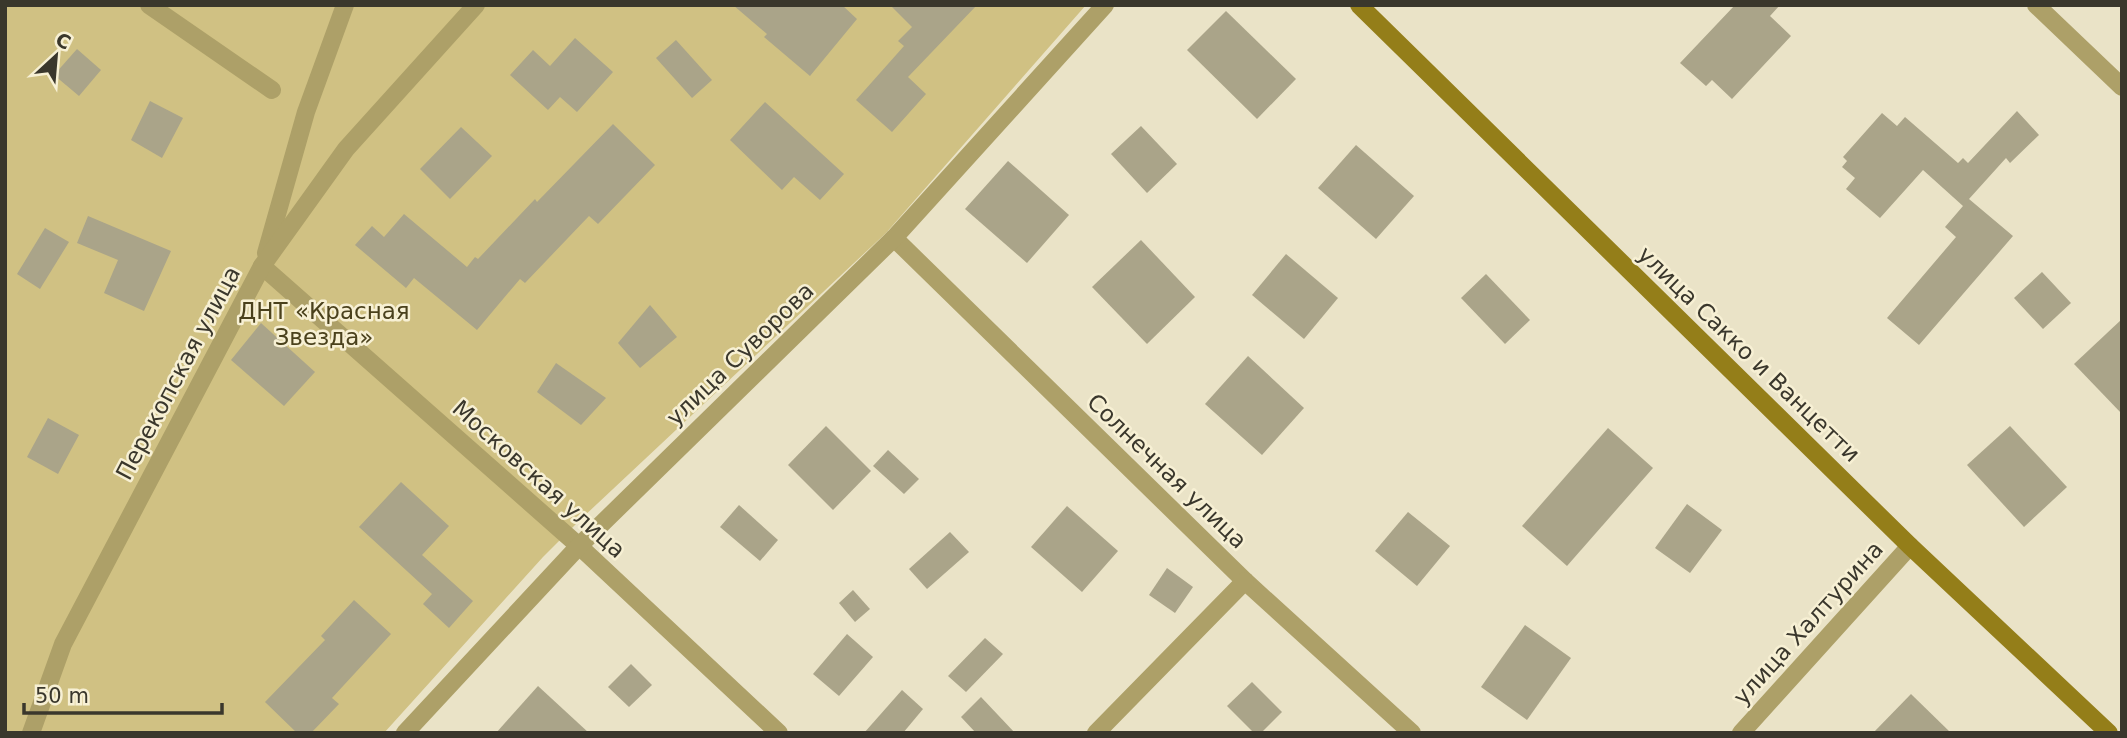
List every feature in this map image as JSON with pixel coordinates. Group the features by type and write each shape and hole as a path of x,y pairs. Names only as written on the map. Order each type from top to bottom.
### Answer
{"main road":[{"name":"улица Сакко и Ванцетти","path":"1359,5 1910,546 2109,733"}],"street":[{"path":"149,5 272,90"},
{"path":"262,266 306,113 345,5"},
{"name":"Перекопская улица","path":"31,733 63,644 262,266 346,149 476,5"},
{"name":"улица Суворова","path":"404,733 579,546 894,238 1105,5"},
{"path":"2036,5 2122,87"},
{"name":"Солнечная улица","path":"894,238 1245,581 1412,733"},
{"name":"Московская улица","path":"262,266 579,546 779,733"},
{"name":"улица Халтурина","path":"1741,733 1910,546"},
{"path":"1096,733 1245,581"}],"green space":[{"name":"ДНТ «Красная Звезда»","path":"5,5 1086,5 886,233 581,519 543,557 384,733 5,733"}],"building":[{"path":"733,5 842,5 857,19 810,76 764,37 767,34"},
{"path":"890,5 977,5 908,77 926,94 892,132 856,100 904,46 898,41 912,27"},
{"path":"1735,5 1780,5 1770,16 1791,36 1732,99 1712,80 1706,86 1680,63"},
{"path":"1226,11 1296,79 1257,119 1187,50"},
{"path":"575,38 613,72 577,112 560,97 548,110 510,75 533,50 550,66"},
{"path":"676,40 712,80 692,98 656,58"},
{"path":"77,49 101,70 79,96 54,75"},
{"path":"150,101 183,118 162,158 131,140"},
{"path":"765,102 844,174 820,200 794,177 782,190 730,140"},
{"path":"2017,111 2039,135 2010,163 2006,158 1969,199 2013,236 1919,345 1887,318 1956,237 1945,227 1963,206 1923,170 1880,218 1846,189 1855,178 1842,167 1847,161 1843,157 1882,113 1897,126 1905,117 1958,163 1963,158 1968,163"},
{"path":"613,124 655,165 598,224 589,216 525,283 520,279 477,330 414,278 406,288 355,245 372,226 384,237 404,214 467,267 475,257 478,259 535,199 537,202"},
{"path":"1141,126 1177,164 1147,193 1111,154"},
{"path":"461,127 492,156 450,199 420,169"},
{"path":"1356,145 1414,196 1376,239 1318,188"},
{"path":"1008,161 1069,215 1027,263 965,209"},
{"path":"88,216 171,251 144,311 104,293 118,260 77,243"},
{"path":"45,228 69,242 40,289 17,274"},
{"path":"1141,240 1195,297 1147,344 1092,287"},
{"path":"1286,254 1338,298 1304,339 1252,295"},
{"path":"2042,272 2071,303 2043,329 2014,298"},
{"path":"1486,274 1530,320 1505,344 1461,298"},
{"path":"650,305 677,337 640,368 618,343"},
{"path":"2122,319 2122,414 2074,364"},
{"path":"261,323 315,372 284,406 231,360"},
{"path":"1248,356 1304,408 1262,455 1205,404"},
{"path":"556,363 606,398 581,425 537,392"},
{"path":"48,418 79,435 58,474 27,457"},
{"path":"826,426 871,471 833,510 788,465"},
{"path":"2010,426 2067,487 2024,527 1967,465"},
{"path":"1608,428 1653,468 1567,566 1522,526"},
{"path":"888,450 919,479 904,494 873,466"},
{"path":"401,482 449,526 422,555 473,601 449,628 423,604 432,594 359,527"},
{"path":"1687,504 1722,530 1690,573 1655,548"},
{"path":"739,505 778,540 760,561 720,527"},
{"path":"1067,506 1118,551 1082,592 1031,547"},
{"path":"1408,512 1450,546 1417,586 1375,551"},
{"path":"950,532 969,552 927,589 909,569"},
{"path":"1167,568 1193,587 1175,613 1149,595"},
{"path":"853,590 870,609 855,622 839,603"},
{"path":"354,600 391,634 332,698 339,704 311,733 297,733 265,702 325,640 321,636"},
{"path":"1525,625 1571,658 1527,720 1481,687"},
{"path":"847,634 873,657 839,696 813,674"},
{"path":"985,638 1003,654 966,692 948,676"},
{"path":"631,664 652,685 629,707 608,687"},
{"path":"1252,682 1282,712 1261,733 1254,733 1227,706"},
{"path":"538,686 589,733 496,733"},
{"path":"902,690 923,709 903,733 864,733"},
{"path":"1911,694 1951,733 1873,733"},
{"path":"981,697 1015,733 976,733 961,717"}]}
